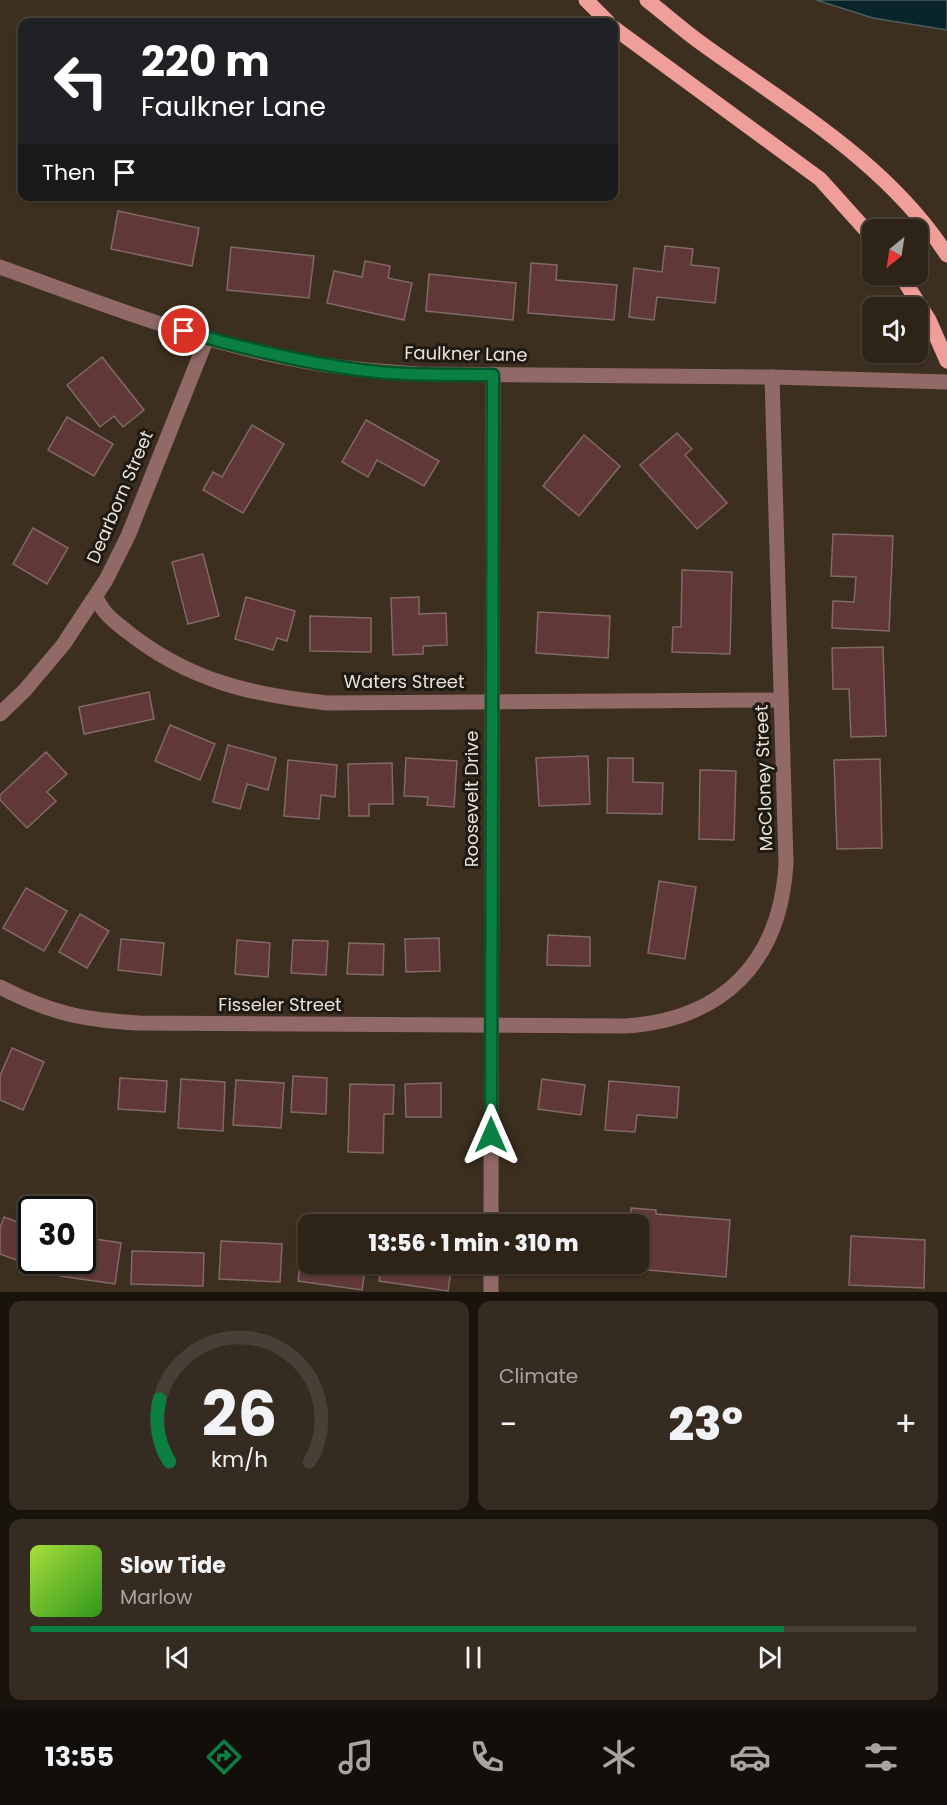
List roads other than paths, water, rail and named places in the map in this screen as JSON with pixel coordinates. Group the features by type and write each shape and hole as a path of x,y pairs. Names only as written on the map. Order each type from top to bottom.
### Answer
{"main road":[{"path":"586,0 604,18"},
{"path":"647,0 700,42 787,102 869,165 933,233 947,255"},
{"path":"618,31 820,179 862,226"},
{"path":"907,285 929,320 947,361"}],"street":[{"name":"Faulkner Lane","path":"0,267 162,325 207,338 291,359 362,370 419,374 772,377 947,382"},
{"name":"Dearborn Street","path":"0,714 25,690 63,645 96,597 128,536 207,338"},
{"name":"Roosevelt Drive","path":"491,1214 493,375"},
{"name":"McCloney Street","path":"565,1025 652,1024 684,1016 713,1002 750,968 767,944 779,916 786,864 772,377"},
{"name":"Waters Street","path":"96,597 102,611 144,644 169,660 206,678 234,688 280,698 327,702 781,700"},
{"name":"Fisseler Street","path":"0,987 32,1004 98,1021 565,1025"},
{"path":"490,1292 491,1274"}],"water":[{"path":"816,0 947,0 947,30 873,18"}]}
